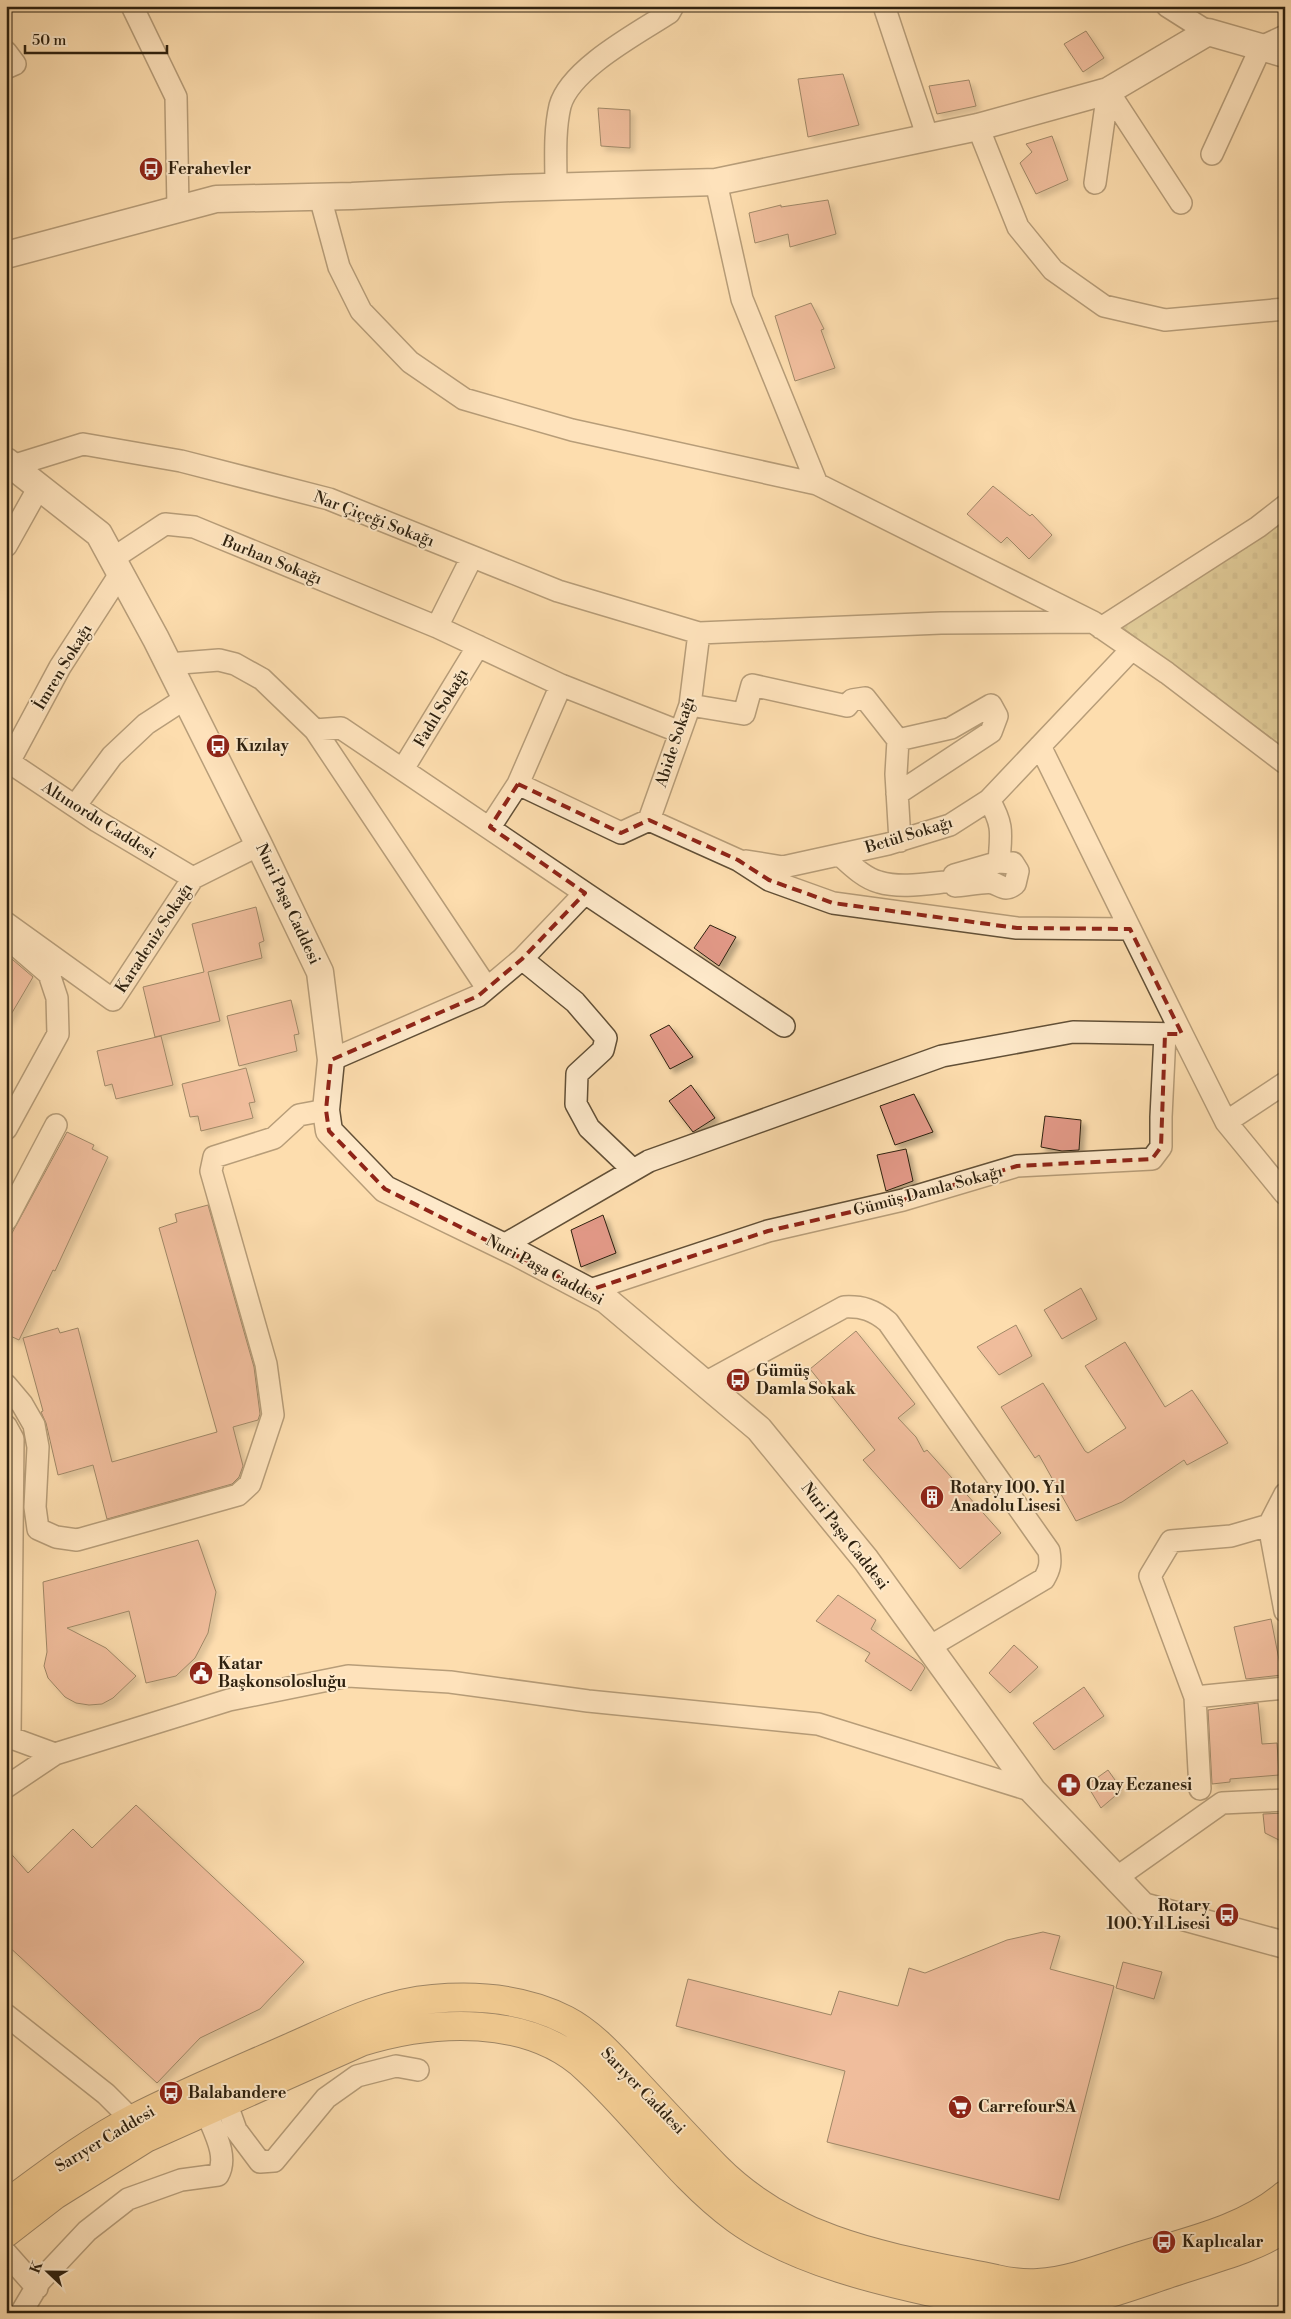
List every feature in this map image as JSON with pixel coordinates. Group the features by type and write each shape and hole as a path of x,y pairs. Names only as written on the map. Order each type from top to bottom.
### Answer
{"main road":[{"name":"Sarıyer Caddesi","path":"6,2204 58,2166 132,2120 363,2015 432,1999 503,1999 567,2020 588,2034 612,2056 718,2169 762,2205 792,2224 827,2239 856,2248 1015,2283 1036,2301"},
{"name":"Sarıyer Caddesi","path":"6,2233 55,2195 146,2138 328,2056 391,2033 445,2026 494,2028 526,2035 549,2044 587,2068 702,2192 737,2220 767,2239 823,2263 926,2291 1008,2308 1036,2301 1076,2302 1244,2249 1285,2228"},
{"name":"Sarıyer Caddesi","path":"1036,2301 1078,2276 1249,2219 1285,2195"}],"street":[{"path":"556,187 556,146 561,105 576,78 618,45 669,13 673,6"},
{"path":"884,6 928,138"},
{"path":"1167,6 1208,32 1273,50"},
{"path":"142,10 176,97 178,209"},
{"path":"6,255 216,199 320,197 716,182 978,127 1108,91 1208,32"},
{"path":"1212,154 1273,50 1285,36"},
{"path":"6,52 15,64 6,68"},
{"path":"1095,183 1108,91"},
{"path":"1108,91 1181,203"},
{"path":"978,127 1018,227 1053,270 1104,306 1165,320 1285,309"},
{"path":"716,182 742,299 817,484"},
{"path":"320,197 339,267 361,311 410,362 464,399 572,430 817,484 1097,625 1167,673 1285,763"},
{"name":"Nar Çiçeği Sokağı","path":"9,463 83,444 181,461 329,499 558,592 699,633 941,623 1097,625"},
{"name":"Nuri Paşa Caddesi","path":"9,463 99,534 186,698 259,844 320,972 331,1060 326,1110 329,1131 384,1189 502,1246 606,1300 759,1429 866,1560 1033,1791 1143,1906 1285,1945"},
{"path":"6,546 39,487"},
{"path":"1097,625 1258,528 1285,506"},
{"name":"Burhan Sokağı","path":"116,567 165,524 194,528 436,627 561,685 680,732"},
{"path":"436,627 472,557"},
{"name":"İmren Sokağı","path":"8,761 116,567"},
{"name":"Abide Sokağı","path":"649,820 690,705 699,633"},
{"name":"Fadıl Sokağı","path":"403,769 478,646"},
{"name":"Betül Sokağı","path":"738,860 783,867 900,841 950,825 989,800 1131,650"},
{"path":"168,664 219,660 235,664 262,679 315,730 487,988"},
{"path":"490,827 518,784 561,685"},
{"path":"690,705 744,714 752,685 847,706 852,700 864,698 898,740 897,794 900,841"},
{"path":"75,806 112,756 146,724 186,698"},
{"path":"897,794 991,732 997,716 991,705 951,728 898,740"},
{"path":"315,730 341,728 784,1026"},
{"name":"Gümüş Damla Sokağı","path":"587,1291 768,1231 903,1200 1018,1166 1152,1159 1161,1147 1174,1034 1130,929 1040,746"},
{"name":"Altınordu Caddesi","path":"8,761 75,806 193,878"},
{"path":"518,784 621,833 649,820 738,860 769,880 833,903 1018,928 1130,929"},
{"path":"840,855 864,875 879,882 905,885 954,881 955,886 992,883 1002,889 1010,888 1015,884 1018,871 1013,863 999,862 1002,827 1000,819 989,800"},
{"name":"Karadeniz Sokağı","path":"6,923 113,1000 193,878 259,844"},
{"path":"331,1060 478,996 522,959 585,892"},
{"path":"6,937 49,974 57,998 58,1034 6,1129"},
{"path":"522,959 575,1002 606,1038 603,1050 577,1074 576,1104 589,1128 633,1170"},
{"path":"502,1246 649,1161 942,1056 1073,1032 1174,1034 1226,1122 1285,1194"},
{"path":"1226,1122 1285,1083"},
{"path":"6,1385 22,1404 34,1425 38,1448 34,1507 38,1529 56,1538 77,1540 238,1496 250,1484 273,1415 266,1364 211,1171 214,1157 274,1138 299,1115 326,1110"},
{"path":"6,1220 56,1125"},
{"path":"705,1383 844,1307 866,1308 888,1322 1049,1551 1051,1561 1049,1571 1044,1579 929,1647"},
{"path":"6,1426 13,1439 8,1737 55,1754"},
{"path":"1285,1494 1269,1525 1285,1611"},
{"path":"1200,1790 1195,1697 1150,1576 1171,1541 1231,1536 1269,1525"},
{"path":"6,1787 55,1754 228,1700 348,1676 450,1682 588,1700 818,1724 1033,1791"},
{"path":"1195,1697 1285,1688"},
{"path":"1116,1878 1222,1803 1285,1800"},
{"path":"6,2015 106,2094 132,2120"},
{"path":"216,2106 260,2162 274,2161 326,2098 357,2076 396,2066 418,2070"},
{"path":"21,2313 40,2281 87,2230 128,2199 182,2180 218,2175 223,2167 216,2106"},
{"path":"6,2253 36,2288"}],"highlighted area":[{"path":"518,784 621,833 649,820 738,860 769,880 833,903 1017,928 1130,929 1182,1034 1165,1034 1161,1147 1152,1159 1017,1166 903,1200 768,1231 587,1291 385,1189 329,1131 326,1110 331,1060 478,996 522,959 585,893 490,827"}],"green space":[{"path":"1285,522 1285,748 1122,627"}],"building":[{"path":"1086,31 1104,58 1083,72 1064,44"},
{"path":"843,74 859,125 808,137 798,79"},
{"path":"969,80 976,106 937,114 929,86"},
{"path":"598,108 630,110 630,148 601,146"},
{"path":"1052,136 1068,180 1036,194 1020,163 1032,152 1026,144"},
{"path":"828,200 836,234 790,247 788,234 755,243 749,213 781,205 781,207"},
{"path":"811,303 824,329 821,330 835,368 795,381 775,316"},
{"path":"993,486 1030,516 1032,514 1052,535 1029,559 1007,537 1001,543 967,514"},
{"path":"256,907 264,941 259,943 262,958 208,972 220,1021 155,1037 143,987 204,972 192,924"},
{"path":"710,925 736,937 719,966 694,948"},
{"path":"6,954 33,977 6,1023"},
{"path":"291,1000 299,1034 294,1035 297,1051 239,1066 227,1016"},
{"path":"669,1025 693,1057 670,1069 650,1035"},
{"path":"161,1036 173,1085 116,1099 112,1084 105,1086 97,1051"},
{"path":"246,1068 255,1102 249,1103 253,1118 201,1131 198,1116 190,1117 182,1084"},
{"path":"691,1085 715,1118 693,1132 669,1101"},
{"path":"914,1094 933,1132 895,1145 880,1106"},
{"path":"1045,1116 1081,1120 1079,1150 1062,1151 1041,1147"},
{"path":"67,1132 94,1145 92,1149 108,1157 55,1271 53,1270 19,1340 6,1334 6,1244"},
{"path":"906,1149 913,1181 886,1191 877,1155"},
{"path":"208,1205 254,1367 260,1414 258,1420 233,1427 243,1466 239,1477 232,1484 107,1519 93,1465 58,1475 23,1338 58,1328 60,1333 78,1328 112,1462 217,1432 159,1228 177,1222 175,1214"},
{"path":"603,1215 616,1253 581,1267 571,1230"},
{"path":"1081,1288 1097,1319 1062,1339 1044,1310"},
{"path":"1016,1325 1032,1356 999,1375 977,1347"},
{"path":"856,1331 915,1404 898,1418 916,1437 924,1452 927,1450 1001,1533 960,1569 863,1460 875,1450 810,1369"},
{"path":"1125,1342 1165,1407 1192,1390 1228,1443 1187,1465 1184,1460 1122,1502 1076,1521 1039,1455 1035,1458 1001,1407 1043,1383 1088,1453 1126,1428 1085,1366"},
{"path":"198,1540 216,1592 208,1633 195,1658 176,1676 146,1683 129,1611 67,1628 106,1648 136,1676 113,1698 102,1704 76,1703 65,1697 48,1678 44,1666 47,1652 43,1582"},
{"path":"838,1595 876,1620 871,1629 922,1664 925,1668 911,1691 865,1661 870,1653 816,1621"},
{"path":"1271,1619 1282,1675 1246,1679 1234,1627"},
{"path":"1014,1645 1038,1667 1010,1693 989,1673"},
{"path":"1084,1687 1104,1716 1054,1750 1033,1723"},
{"path":"1258,1703 1262,1744 1277,1743 1279,1775 1230,1779 1230,1782 1212,1784 1208,1710"},
{"path":"1108,1770 1122,1790 1101,1808 1087,1785"},
{"path":"136,1805 304,1962 260,2009 200,2038 157,2083 6,1944 6,1848 28,1873 73,1829 92,1848"},
{"path":"1285,1813 1285,1843 1265,1833 1263,1814"},
{"name":"CarrefourSA","path":"1043,1932 1060,1936 1050,1969 1114,1986 1059,2200 827,2142 845,2071 676,2026 688,1979 831,2015 839,1991 898,2006 909,1968 925,1973 1007,1940"},
{"path":"1123,1962 1162,1972 1154,1999 1116,1988"}],"place":[{"name":"Ferahevler","path":"151,169"},
{"name":"Kızılay","path":"218,746"},
{"name":"Gümüş Damla Sokak","path":"738,1380"},
{"name":"Rotary 100. Yıl Anadolu Lisesi","path":"932,1497"},
{"name":"Katar Başkonsolosluğu","path":"201,1673"},
{"name":"Ozay Eczanesi","path":"1069,1785"},
{"name":"Rotary 100.Yıl Lisesi","path":"1227,1915"},
{"name":"Balabandere","path":"171,2093"},
{"name":"CarrefourSA","path":"960,2107"},
{"name":"Kaplıcalar","path":"1164,2242"}]}
